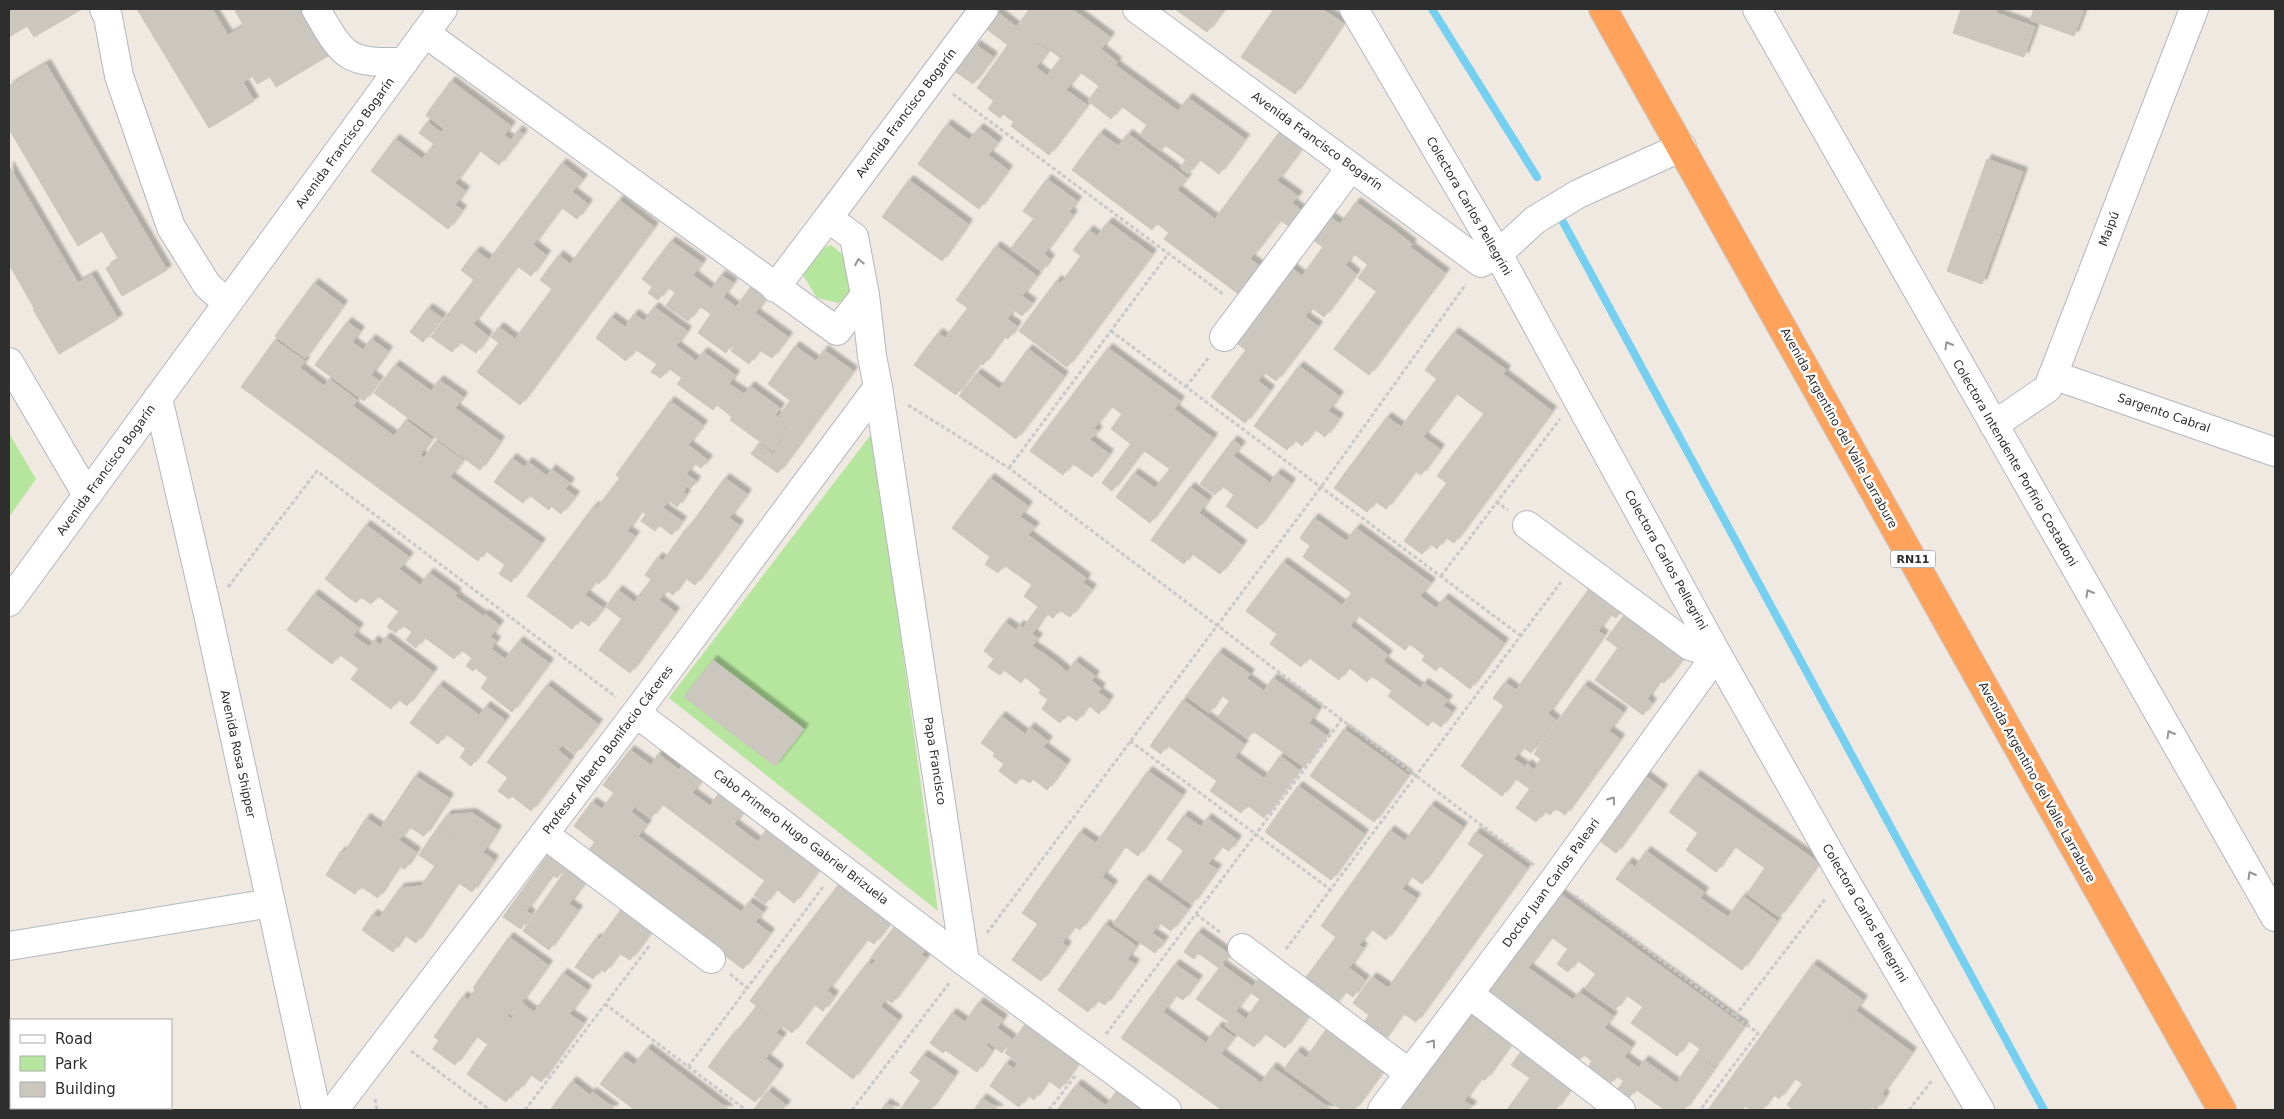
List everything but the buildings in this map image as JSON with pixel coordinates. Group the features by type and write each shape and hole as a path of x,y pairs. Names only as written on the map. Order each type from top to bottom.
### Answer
{"highway":[{"name":"Avenida Argentino del Valle Larrabure","path":"1603,9 2222,1110"}],"street":[{"path":"104,9 108,17 119,76 171,226 207,286 228,303"},
{"path":"316,9 334,40 351,58 372,62 404,62"},
{"name":"Avenida Francisco Bogarín","path":"9,602 443,9"},
{"name":"Avenida Francisco Bogarín","path":"775,288 984,9"},
{"name":"Avenida Francisco Bogarín","path":"1137,9 1351,167 1490,258"},
{"name":"Colectora Carlos Pellegrini","path":"1354,9 1490,258 1577,397 1717,654 1843,877 1980,1110"},
{"name":"Colectora Intendente Porfirio Costadoni","path":"1757,9 2275,917"},
{"name":"Maipú","path":"1994,425 2048,388 2194,9"},
{"path":"425,33 775,288 872,356"},
{"path":"1490,258 1535,220 1578,194 1682,147"},
{"path":"1224,337 1351,167"},
{"name":"Papa Francisco","path":"828,218 854,237 865,295 872,356 965,962"},
{"path":"837,331 865,295"},
{"path":"9,362 87,495"},
{"name":"Sargento Cabral","path":"2053,375 2275,452"},
{"name":"Profesor Alberto Bonifacio Cáceres","path":"334,1110 636,713 878,387"},
{"name":"Avenida Rosa Shipper","path":"158,398 208,614 316,1110"},
{"path":"1526,524 1690,646 1717,654"},
{"name":"Doctor Juan Carlos Paleari","path":"1382,1110 1554,880 1717,654"},
{"name":"Cabo Primero Hugo Gabriel Brizuela","path":"636,713 965,962"},
{"path":"544,834 711,959"},
{"path":"9,946 271,903"},
{"path":"1242,948 1409,1073"},
{"path":"965,962 1092,1053 1167,1110"},
{"path":"1469,994 1621,1110"}],"path":[{"path":"932,79 1244,310"},
{"path":"1009,468 1168,254"},
{"path":"852,1110 1321,487 1490,258"},
{"path":"1111,331 1521,636"},
{"path":"1186,387 1224,337"},
{"path":"878,387 1009,468 1758,1033 1700,1110"},
{"path":"1441,576 1577,397"},
{"path":"208,614 317,471 636,713"},
{"path":"1271,970 1576,562"},
{"path":"1049,1110 1342,719"},
{"path":"1130,741 1331,890"},
{"path":"688,1067 839,866"},
{"path":"1735,1016 1843,877"},
{"path":"1196,914 1242,948"},
{"path":"525,1110 665,925"},
{"path":"605,1004 746,1110"},
{"path":"390,1036 490,1110"},
{"path":"1909,1110 1949,1058"}],"green space":[{"path":"831,245 846,257 852,291 839,303 817,298 803,275 815,251"},
{"path":"873,432 938,911 669,698"},
{"path":"9,433 36,479 9,517"}],"waterway":[{"path":"1432,9 1537,177"},
{"path":"1563,222 2044,1110"}]}
